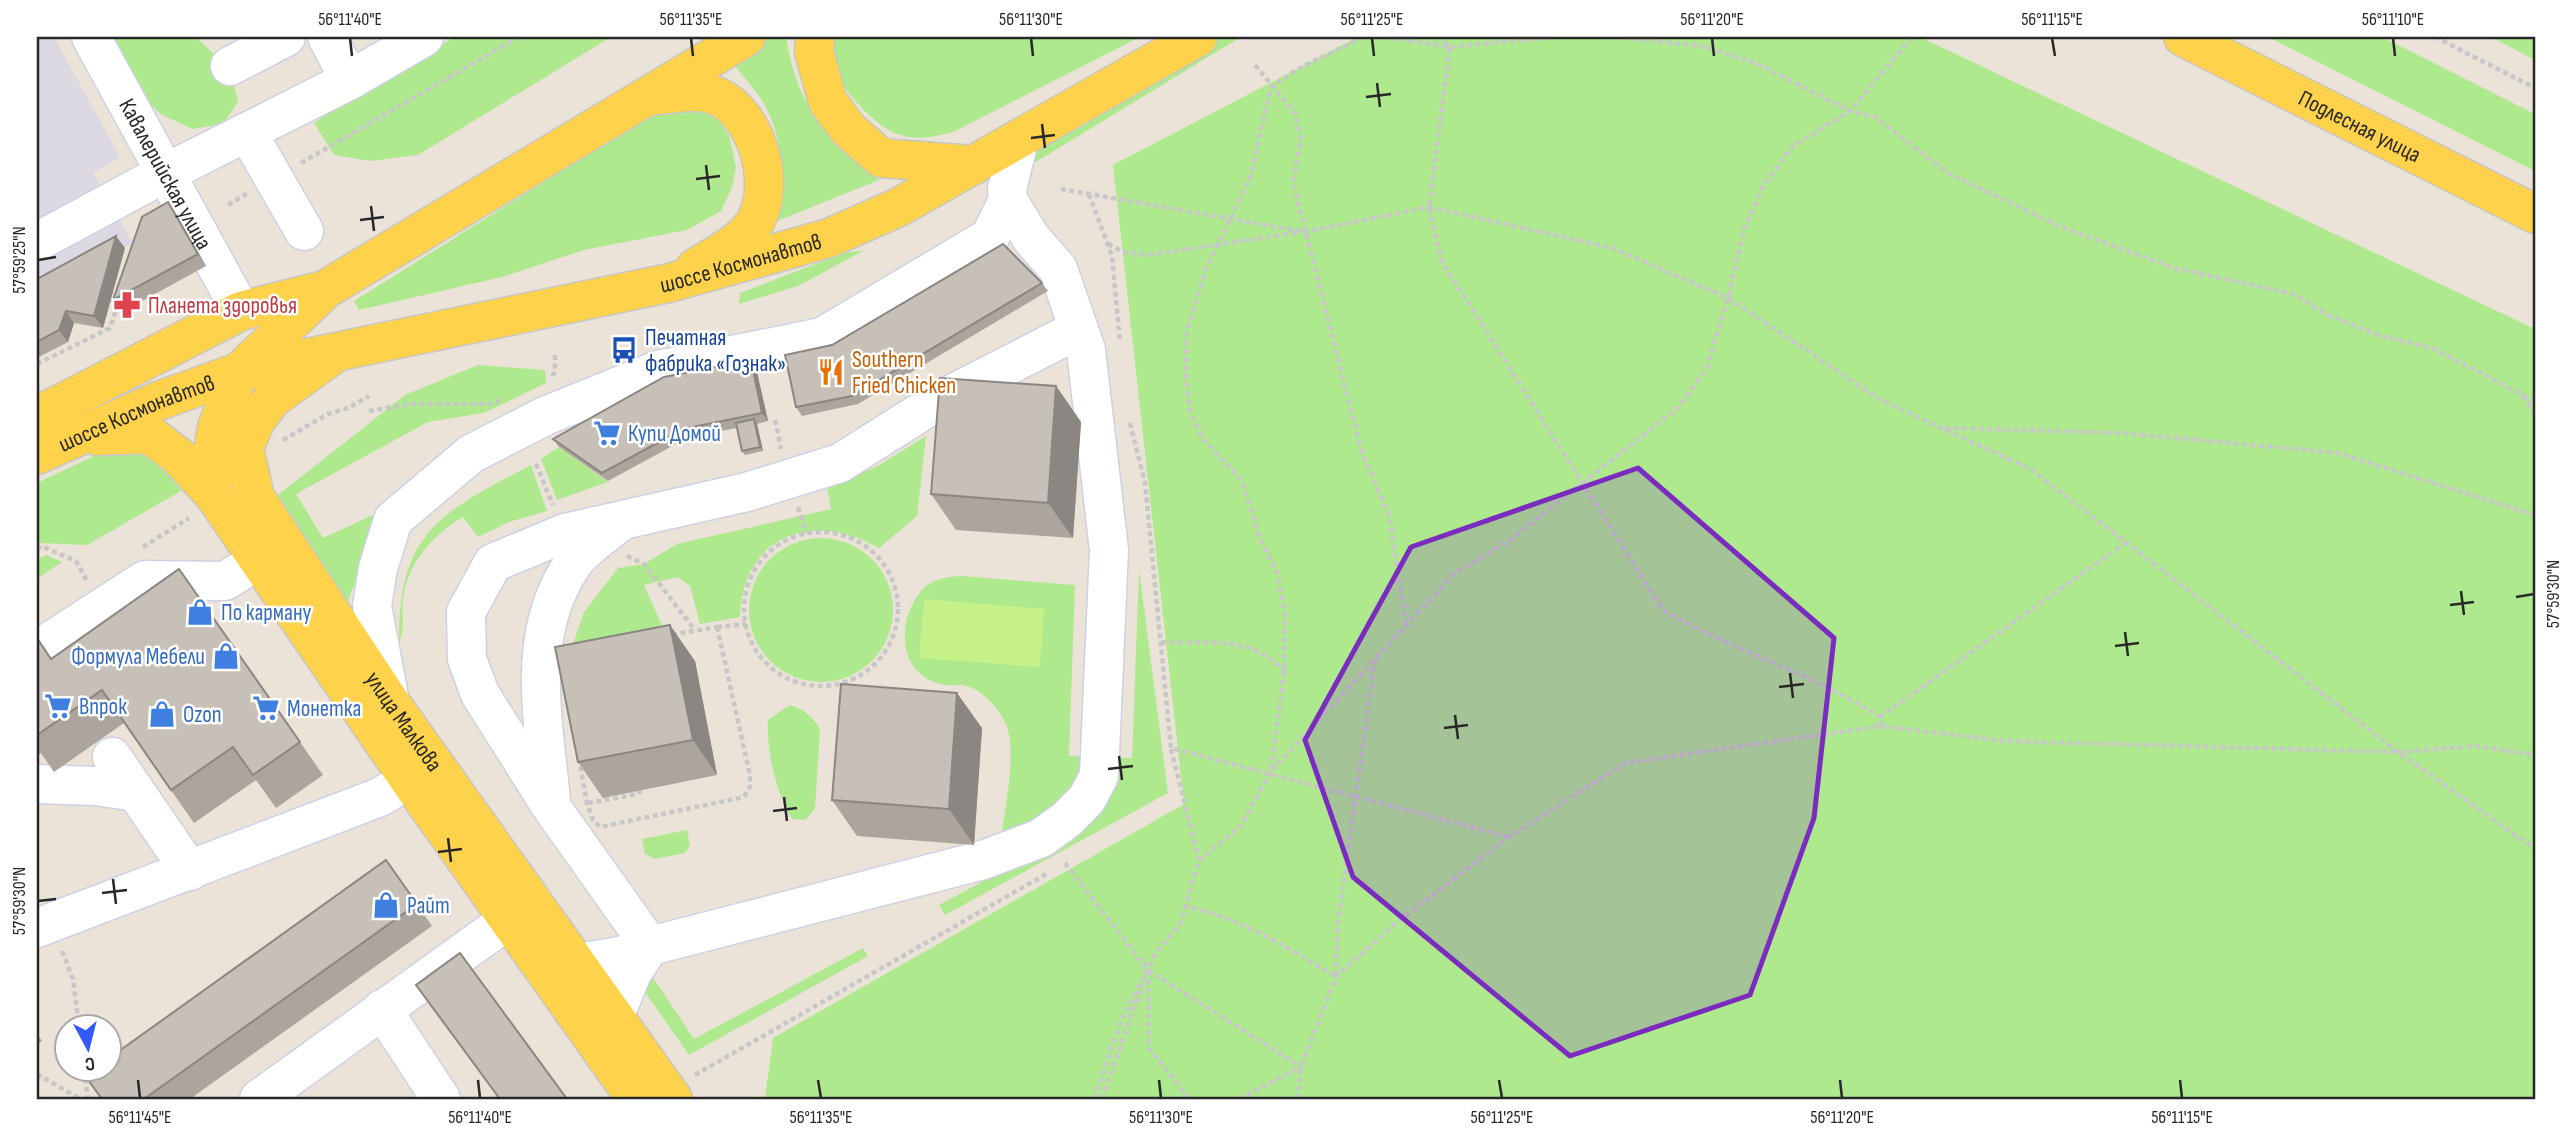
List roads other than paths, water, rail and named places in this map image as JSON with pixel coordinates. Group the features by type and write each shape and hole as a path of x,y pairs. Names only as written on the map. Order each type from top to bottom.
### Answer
{"main road":[{"name":"шоссе Космонавтов","path":"239,372 326,289 746,37"},
{"path":"815,37 814,52 828,102 849,130 881,158 970,167"},
{"name":"шоссе Космонавтов","path":"52,448 158,401 239,372 343,348 669,283 829,238 899,207 1198,37"},
{"name":"Подлесная улица","path":"2183,37 2535,214"},
{"path":"644,96 700,91 724,100 747,124 762,160 762,195 754,222 730,246 669,283"},
{"name":"шоссе Космонавтов","path":"37,416 241,311 326,289"},
{"name":"улица Малкова","path":"343,348 272,400 256,420 244,448 255,497 390,702 422,772"},
{"name":"улица Малкова","path":"202,506 217,427 239,372"},
{"name":"улица Малкова","path":"52,448 111,434 149,433 179,457 202,506 257,561 422,772 521,911 636,1099"},
{"name":"улица Малкова","path":"521,911 576,963 615,1015 680,1089"}],"street":[{"name":"Кавалерийская улица","path":"91,37 241,311"},
{"path":"230,66 286,37"},
{"path":"327,37 350,80"},
{"path":"37,242 165,173 350,80 424,37"},
{"path":"247,132 304,231"},
{"path":"390,702 372,606 378,568 393,520 471,454 545,416 658,370 822,338 990,237 1008,200 1007,189 1019,140"},
{"path":"576,963 620,956 983,860 1041,838 1087,799 1099,776 1110,550 1086,350 1058,269 1031,238 1008,200 970,167"},
{"path":"650,946 570,806 480,694 467,659 466,612 493,563 565,533 747,492 840,463 934,403 1079,329"},
{"path":"570,806 540,687 545,620 573,564 621,521"},
{"path":"37,650 145,580 225,581 257,561"},
{"path":"112,757 190,871"},
{"path":"41,916 190,871 380,797 422,772"},
{"path":"37,785 95,786 136,792"},
{"path":"259,1099 521,911"},
{"path":"615,1015 632,972 650,946"},
{"path":"382,1009 433,1096"}],"place":[{"name":"Планета здоровья","path":"127,305"},
{"name":"Печатная фабрика «Гознак»","path":"624,350"},
{"name":"Southern Fried Chicken","path":"831,372"},
{"name":"Купи Домой","path":"607,433"},
{"name":"По карману","path":"200,612"},
{"name":"Формула Мебели","path":"226,656"},
{"name":"Впрок","path":"58,706"},
{"name":"Монетка","path":"266,708"},
{"name":"Ozon","path":"162,714"},
{"name":"Райт","path":"386,905"}]}
